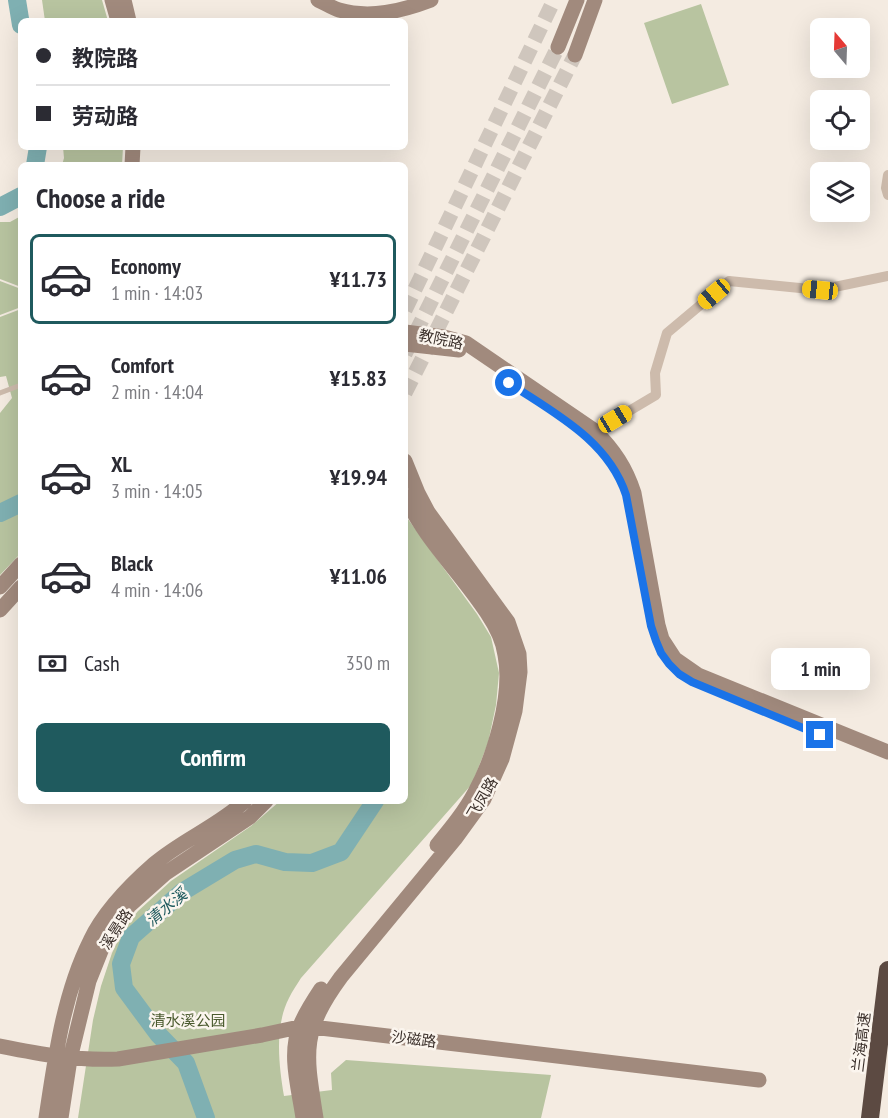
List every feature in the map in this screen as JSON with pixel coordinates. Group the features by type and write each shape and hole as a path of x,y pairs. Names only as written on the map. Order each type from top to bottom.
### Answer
{"highway":[{"name":"兰海高速","path":"870,1118 888,970"}],"street":[{"path":"112,0 117,18"},
{"path":"124,0 128,18"},
{"path":"318,0 340,10 376,14 410,9 431,0"},
{"path":"558,47 577,0"},
{"path":"575,55 595,0"},
{"path":"888,176 886,188 888,195"},
{"path":"591,434 656,395 655,373 667,333 729,281 820,290 888,276"},
{"name":"教院路","path":"408,342 444,337 466,343 610,446 621,461 634,493 658,625 668,650 675,659 698,675 887,757"},
{"name":"飞凤路","path":"305,1027 330,992 455,839 484,799 502,759 515,711 520,672 519,654 508,622 428,512 408,468"},
{"name":"飞凤路","path":"309,1114 308,1046 305,1027 322,987 447,832 475,793 499,728 507,674 502,643 486,612 429,537 408,501"},
{"path":"0,587 18,567"},
{"path":"2,608 18,590"},
{"name":"溪景路","path":"61,1118 62,1058 75,977 91,939 120,897 156,862 241,804"},
{"name":"溪景路","path":"46,1118 62,1058 89,981 103,946 129,906 166,873 250,817 263,804"},
{"name":"沙磁路","path":"0,1046 62,1058 118,1059 305,1027 759,1080"}],"lane":[{"path":"0,393 18,386"}],"green space":[{"path":"42,0 102,0 107,18 45,18"},
{"path":"701,4 729,85 672,104 644,23"},
{"path":"63,150 123,150 122,162 63,162"},
{"path":"18,218 18,286 0,279 0,222 10,222"},
{"path":"0,281 18,288 18,308 0,315"},
{"path":"18,310 18,556 0,575 0,413 12,398 6,376 0,377 0,317"},
{"name":"清水溪公园","path":"408,519 491,637 499,673 496,705 488,743 472,784 301,978 290,995 281,1021 279,1047 284,1096 332,1090 331,1073 346,1060 551,1075 541,1118 78,1118 93,1020 101,986 112,953 123,930 138,911 171,881 251,826 277,804 408,804"}],"waterway":[{"name":"清水溪","path":"17,0 20,18"},
{"name":"清水溪","path":"36,162 38,150"},
{"name":"清水溪","path":"0,207 18,198"},
{"name":"清水溪","path":"0,513 18,504"},
{"name":"清水溪","path":"206,1118 186,1063 158,1034 124,988 121,964 131,937 182,892 235,860 256,854 285,862 312,863 341,852 373,804"}],"tunnel":[{"path":"408,304 554,0"},
{"path":"408,348 558,47"},
{"path":"408,387 575,55"}],"route":[{"path":"509,383 587,436 612,464 626,495 651,626 661,653 669,664 692,682 820,735"}]}
